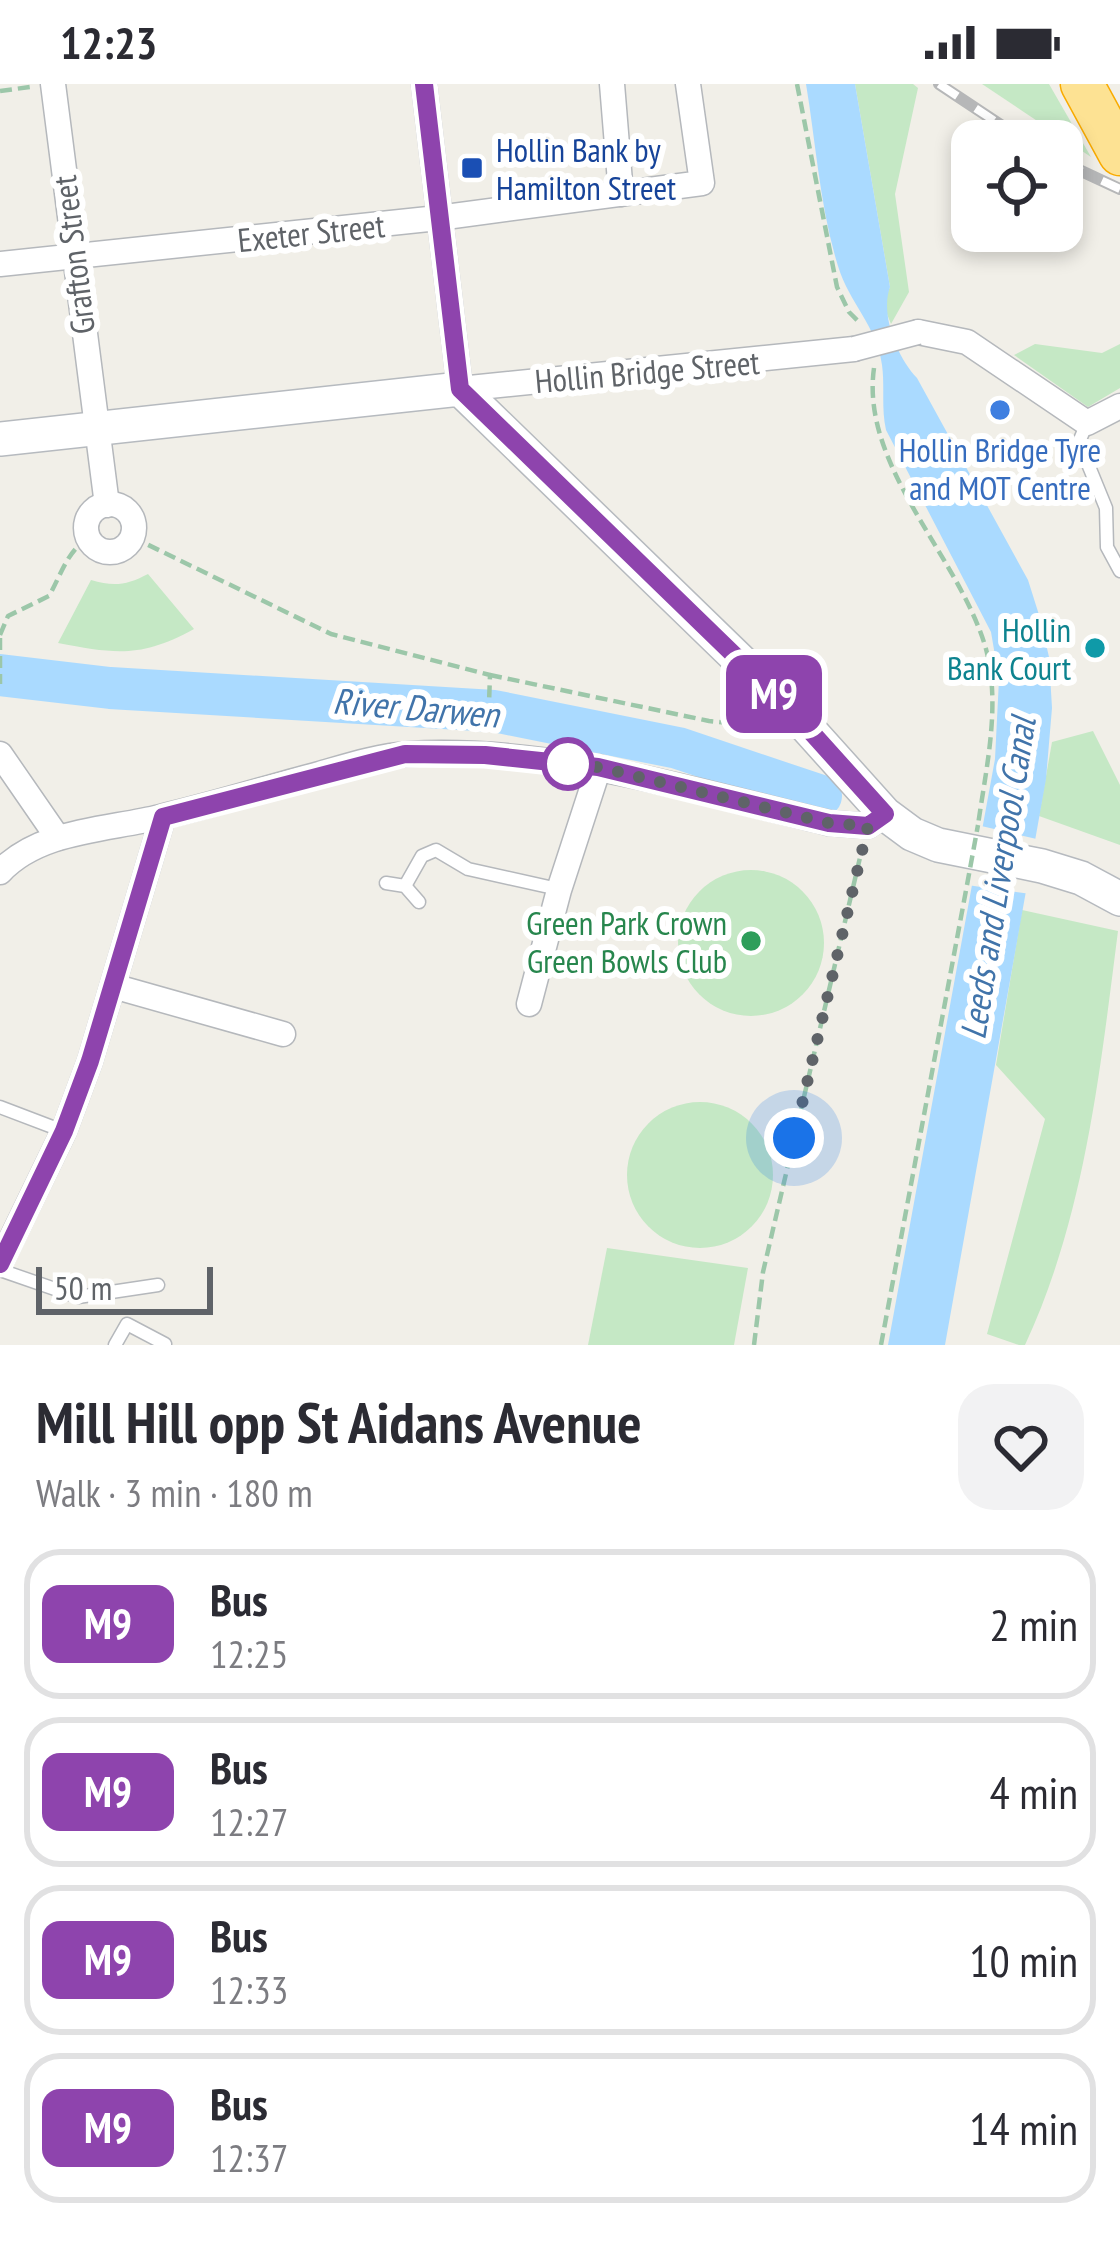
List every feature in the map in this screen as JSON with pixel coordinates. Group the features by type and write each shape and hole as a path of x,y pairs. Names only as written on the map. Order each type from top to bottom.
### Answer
{"highway":[{"path":"1082,84 1120,154"}],"main road":[{"name":"Hollin Bridge Street","path":"0,439 460,389"},
{"path":"460,389 795,714 876,820 938,845 1081,878 1120,899"}],"street":[{"path":"424,84 460,389"},
{"path":"612,84 621,194"},
{"name":"Exeter Street","path":"0,264 438,218 702,183 688,84"},
{"name":"Grafton Street","path":"43,85 73,256 107,505"},
{"name":"Hollin Bridge Street","path":"460,389 866,348 918,332 967,342 1087,423"},
{"path":"1087,423 1120,406"},
{"path":"107,505 121,507 131,517 132,538 121,549 105,552 88,538 88,519 107,505"},
{"path":"0,754 58,838"},
{"path":"8,864 58,838 163,817 405,754 485,755 598,767 829,823 876,820"},
{"path":"529,1004 598,767"},
{"path":"0,1267 64,1131 163,817"},
{"path":"113,986 283,1034"}],"lane":[{"path":"1087,423 1078,442 1106,508 1106,547 1120,571"},
{"path":"405,886 422,856 436,850 468,869 559,890"},
{"path":"386,883 405,886 419,902"},
{"path":"0,1107 64,1131"},
{"path":"0,1267 78,1297 158,1285"},
{"path":"116,1345 127,1324 165,1344"}],"path":[{"path":"796,84 837,287 866,348 883,444 959,583 987,653 992,726 978,825 881,1345"},
{"path":"0,92 43,85"},
{"path":"0,684 0,637 8,616 49,596 63,563 88,538"},
{"path":"132,538 331,634 490,675 709,721 769,728 795,714"},
{"path":"488,731 490,675"},
{"path":"754,1345 763,1272 876,820"}],"green space":[{"path":"855,84 913,84 918,88 895,194 909,292 891,324 883,304 890,287"},
{"path":"982,84 1049,84 1070,120 1036,120"},
{"path":"1035,344 1102,353 1120,344 1120,388 1088,407 1014,355"},
{"path":"148,574 194,629 159,645 128,651 58,643 91,580 120,584"},
{"path":"1093,731 1120,785 1120,845 1039,816 1052,742"},
{"name":"Green Park Crown Green Bowls Club","path":"751,870 779,876 802,892 818,915 824,943 818,971 802,994 779,1010 751,1016 723,1010 700,994 684,971 678,943 684,915 700,892 723,876"},
{"path":"1022,910 1118,931 1076,1194 1045,1296 1025,1345 1019,1345 987,1334 1045,1119 996,1065"},
{"path":"700,1102 728,1108 751,1124 767,1147 773,1175 767,1203 751,1226 728,1242 700,1248 672,1242 649,1226 633,1203 627,1175 633,1147 649,1124 672,1108"},
{"path":"607,1248 748,1268 734,1345 588,1345"}],"water":[{"name":"Leeds and Liverpool Canal","path":"806,84 855,84 890,287 887,310 892,335 1028,580 1049,657 1052,708 1046,779 945,1345 888,1345 995,759 999,679 991,632 886,430 879,351 843,279 832,244"}],"pier":[{"path":"977,825 1041,840 1031,894 967,885"}],"waterway":[{"name":"River Darwen","path":"0,675 110,688 494,711 678,748 821,796"}],"railway":[{"path":"939,84 993,120"},
{"path":"1083,172 1120,189"}],"bus line":[{"name":"M9","path":"0,1264 64,1131 90,1061 163,817 405,754 485,755 598,767 829,823 868,826 885,814 795,714 460,389 424,84"}],"place":[{"name":"Hollin Bank by Hamilton Street","path":"472,168"},
{"name":"Hollin Bridge Tyre and MOT Centre","path":"1000,410"},
{"name":"Hollin Bank Court","path":"1095,648"},
{"name":"Green Park Crown Green Bowls Club","path":"751,941"}],"route":[{"path":"568,764 561,763 598,767 829,823 868,826 794,1138"}]}
